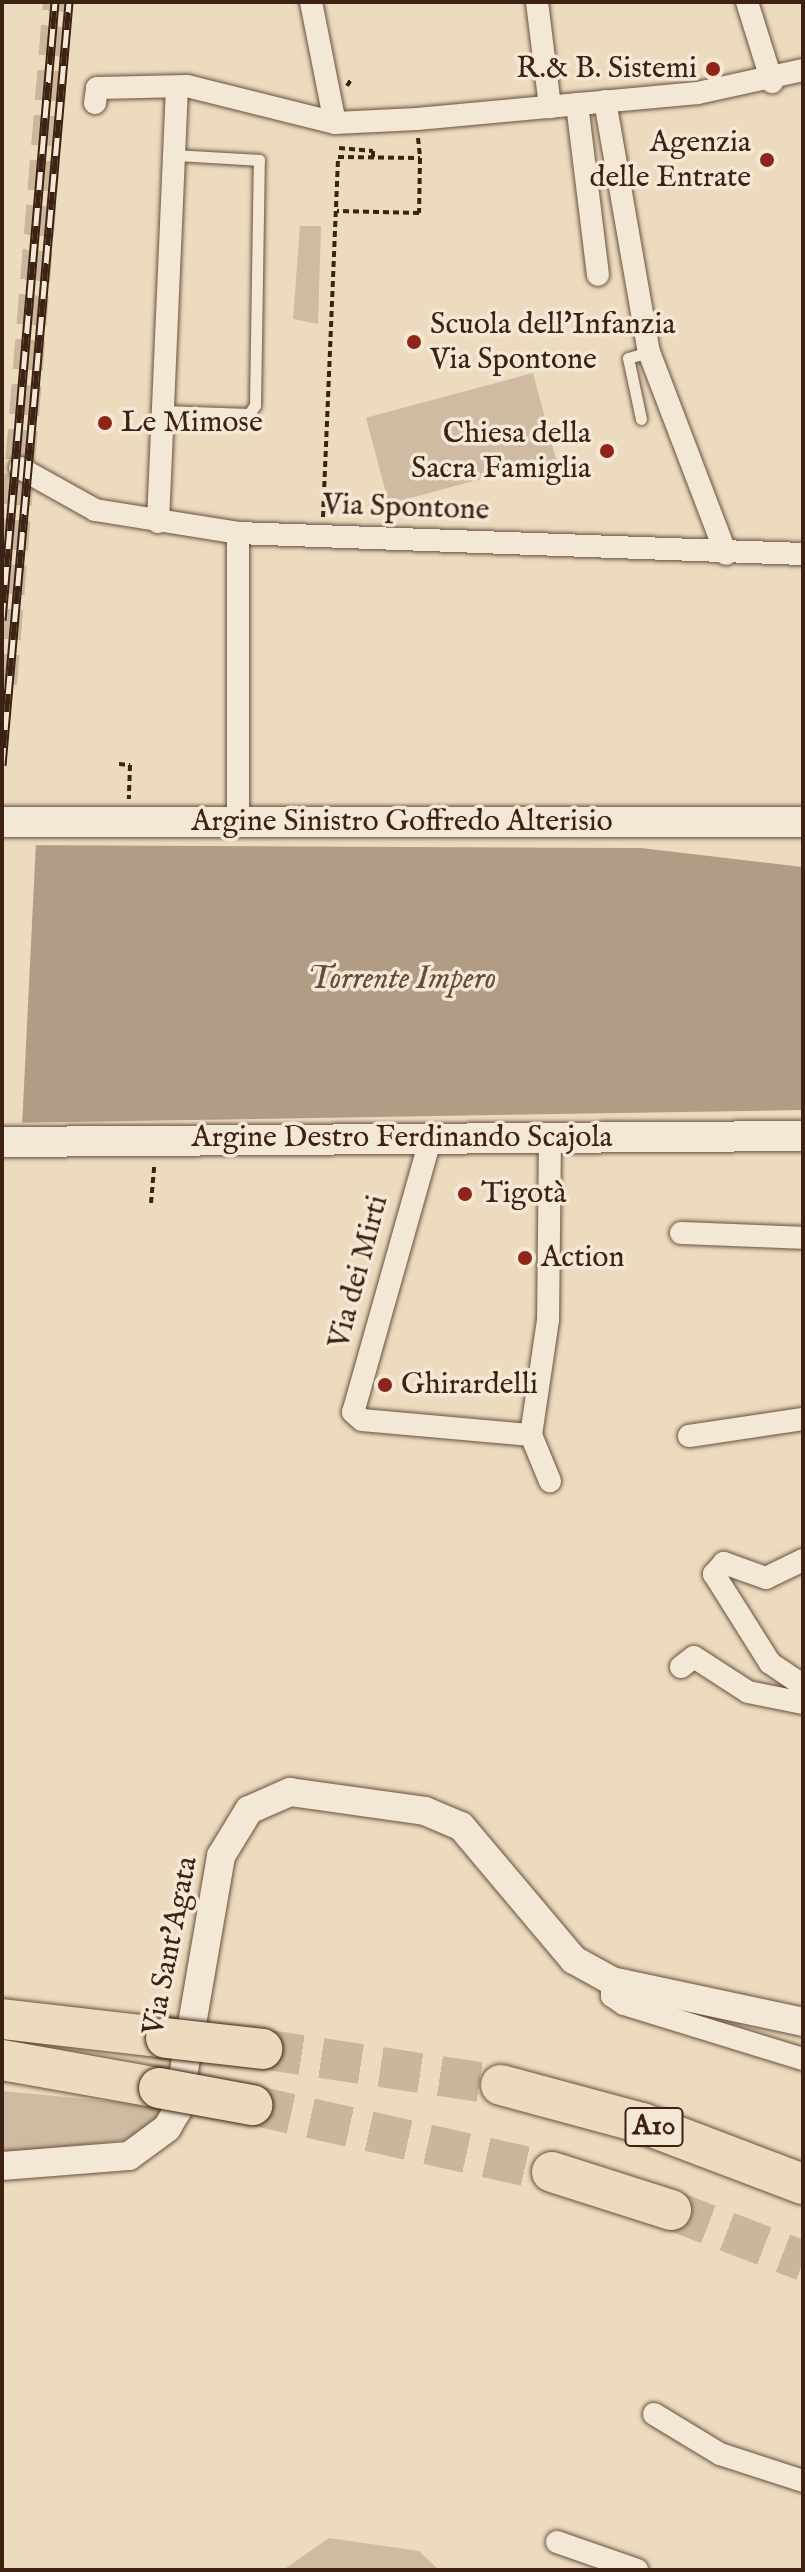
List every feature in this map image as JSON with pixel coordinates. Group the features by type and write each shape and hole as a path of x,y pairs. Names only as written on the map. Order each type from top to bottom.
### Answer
{"highway":[{"path":"2,2019 262,2049"},
{"path":"2,2060 252,2105"},
{"name":"A10","path":"501,2085 642,2123 803,2184"},
{"name":"A10","path":"552,2172 671,2210"}],"main road":[{"name":"Argine Sinistro Goffredo Alterisio","path":"2,822 803,822"},
{"name":"Argine Destro Ferdinando Scajola","path":"2,1142 803,1136"}],"street":[{"path":"311,2 335,123"},
{"path":"537,2 550,107"},
{"path":"747,2 772,82"},
{"path":"95,103 97,88 177,89 281,104 335,123 605,101 772,82 803,70"},
{"path":"158,522 177,89"},
{"path":"605,101 649,352 726,554"},
{"path":"577,104 598,275"},
{"name":"Via Spontone","path":"20,468 95,510 238,533 726,554 803,554"},
{"path":"238,533 238,821"},
{"path":"550,1136 548,1320 531,1435 550,1481"},
{"name":"Via dei Mirti","path":"431,1137 353,1412 362,1420 531,1435"},
{"path":"681,1233 803,1238"},
{"path":"689,1436 803,1419"},
{"path":"803,1560 766,1578 724,1563 714,1574 770,1663 803,1685"},
{"path":"681,1667 694,1657 748,1692 803,1703"},
{"name":"Via Sant'Agata","path":"2,2166 129,2156 167,2128 177,2111 221,1856 233,1828 269,1798 311,1790 448,1819 474,1840 574,1960 612,1981 803,2022"},
{"path":"612,1981 612,1996 624,2004 803,2059"},
{"path":"654,2414 720,2454 803,2481"},
{"path":"557,2542 637,2570"}],"lane":[{"path":"163,411 249,414 255,405 259,160 174,155"},
{"path":"641,419 628,358 649,352"}],"path":[{"path":"323,502 330,214 337,211 419,213 419,155 373,157 373,151 339,148 337,211"},
{"path":"119,764 130,765 128,801"},
{"path":"151,1203 153,1166 167,1166"}],"shaded area":[{"path":"300,226 321,226 318,324 293,319"},
{"path":"533,373 556,459 389,504 366,418"},
{"path":"2,2091 128,2103 161,2111 151,2130 126,2140 2,2153"},
{"path":"329,2538 419,2551 439,2570 283,2570"}],"water":[{"name":"Torrente Impero","path":"2,845 641,848 803,867 803,1110 2,1123"}],"pier":[{"path":"2,841 36,842 22,1127 2,1127"}],"tunnel":[{"path":"2,684 58,2"},
{"path":"262,2049 501,2085"},
{"path":"252,2105 552,2172"},
{"path":"671,2210 803,2261"}],"railway":[{"path":"2,620 55,2"},
{"path":"2,765 69,2"}],"place":[{"name":"R.& B. Sistemi","path":"713,69"},
{"name":"Agenzia delle Entrate","path":"767,160"},
{"name":"Scuola dell'Infanzia Via Spontone","path":"414,342"},
{"name":"Le Mimose","path":"105,423"},
{"name":"Chiesa della Sacra Famiglia","path":"607,451"},
{"name":"Tigotà","path":"465,1194"},
{"name":"Action","path":"525,1258"},
{"name":"Ghirardelli","path":"385,1385"}]}
